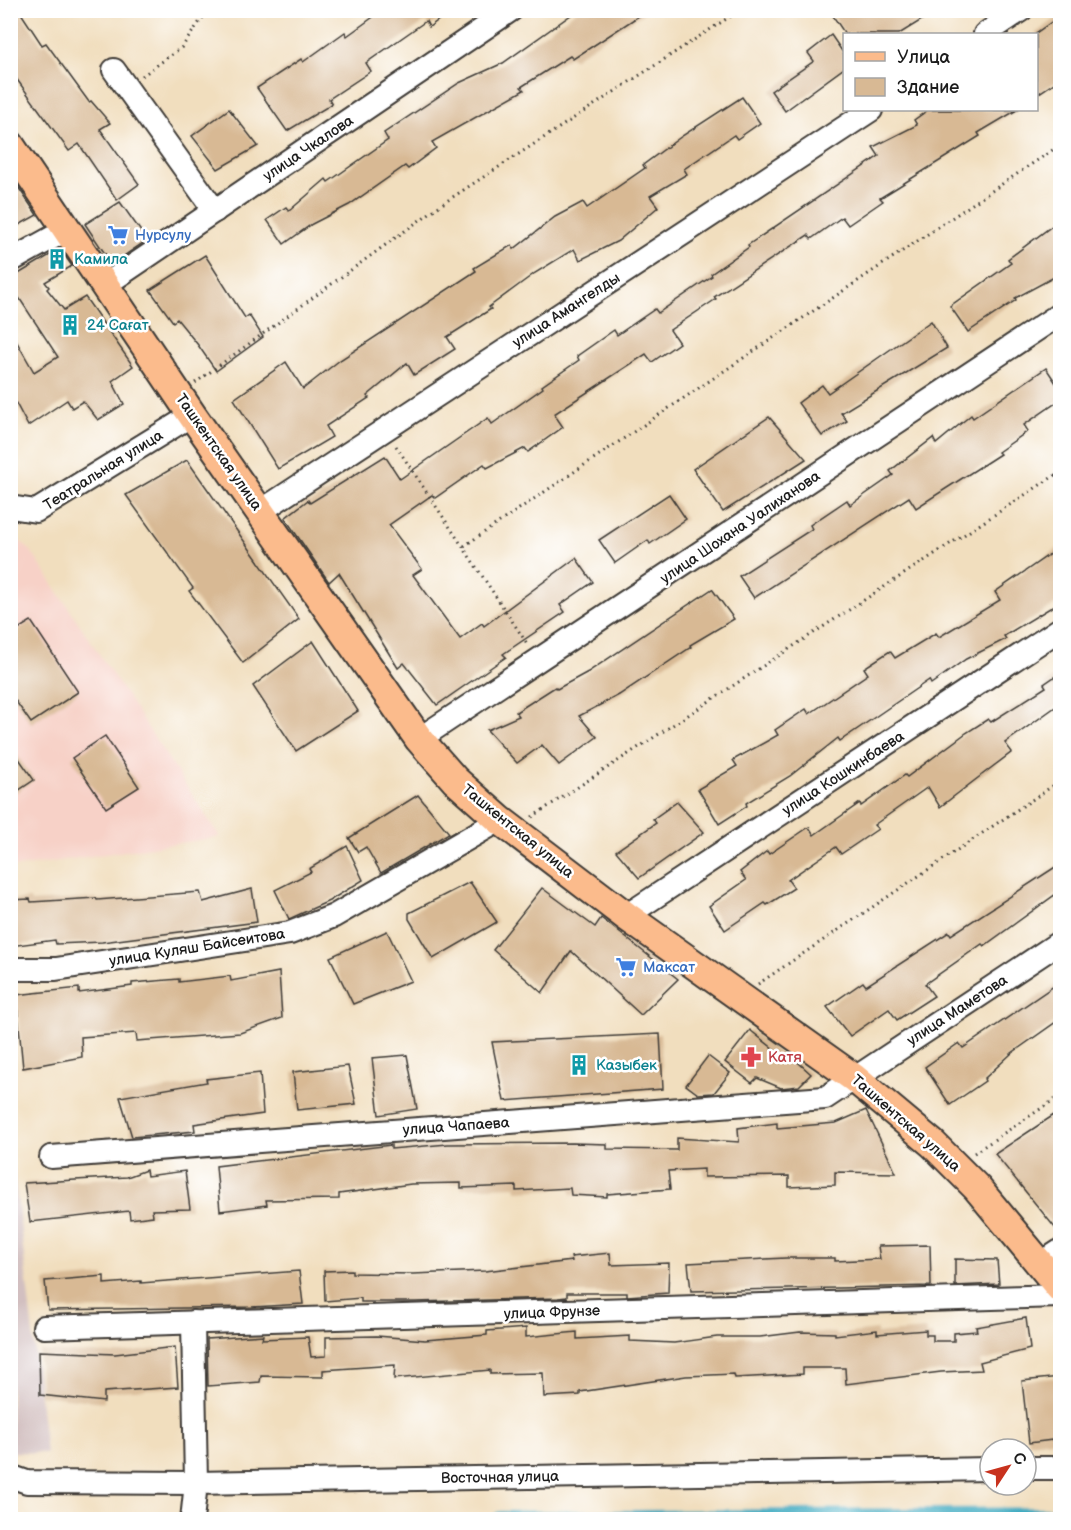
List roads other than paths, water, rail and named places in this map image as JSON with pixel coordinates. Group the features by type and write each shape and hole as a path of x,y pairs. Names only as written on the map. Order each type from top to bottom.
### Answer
{"main road":[{"name":"Ташкентская улица","path":"10,144 186,405 419,739 455,780 506,825 626,916 855,1077 955,1166 1051,1258 1060,1288"}],"street":[{"name":"улица Чкалова","path":"105,285 511,10"},
{"path":"986,33 1021,10"},
{"path":"120,79 215,211"},
{"name":"улица Амангелды","path":"261,511 869,111"},
{"path":"10,261 68,229"},
{"name":"улица Шохана Уалиханова","path":"419,739 1060,314"},
{"name":"Театральная улица","path":"10,507 36,511 186,405"},
{"name":"улица Кошкинбаева","path":"626,916 1060,629"},
{"name":"улица Куляш Байсеитова","path":"10,969 56,969 290,933 334,916 506,825"},
{"name":"улица Маметова","path":"855,1077 1060,942"},
{"name":"улица Чапаева","path":"51,1157 825,1098 855,1077"},
{"name":"улица Фрунзе","path":"44,1327 1060,1296"},
{"path":"192,1520 196,1483 193,1322"},
{"path":"1038,1468 1060,1468"},
{"name":"Восточная улица","path":"10,1476 27,1482 196,1483 978,1469"}],"waterway":[{"path":"501,1520 1060,1516"}],"place":[{"name":"Нурсулу","path":"118,235"},
{"name":"Камила","path":"57,259"},
{"name":"24 Сағат","path":"70,325"},
{"name":"Максат","path":"626,967"},
{"name":"Катя","path":"751,1057"},
{"name":"Казыбек","path":"579,1065"}]}
